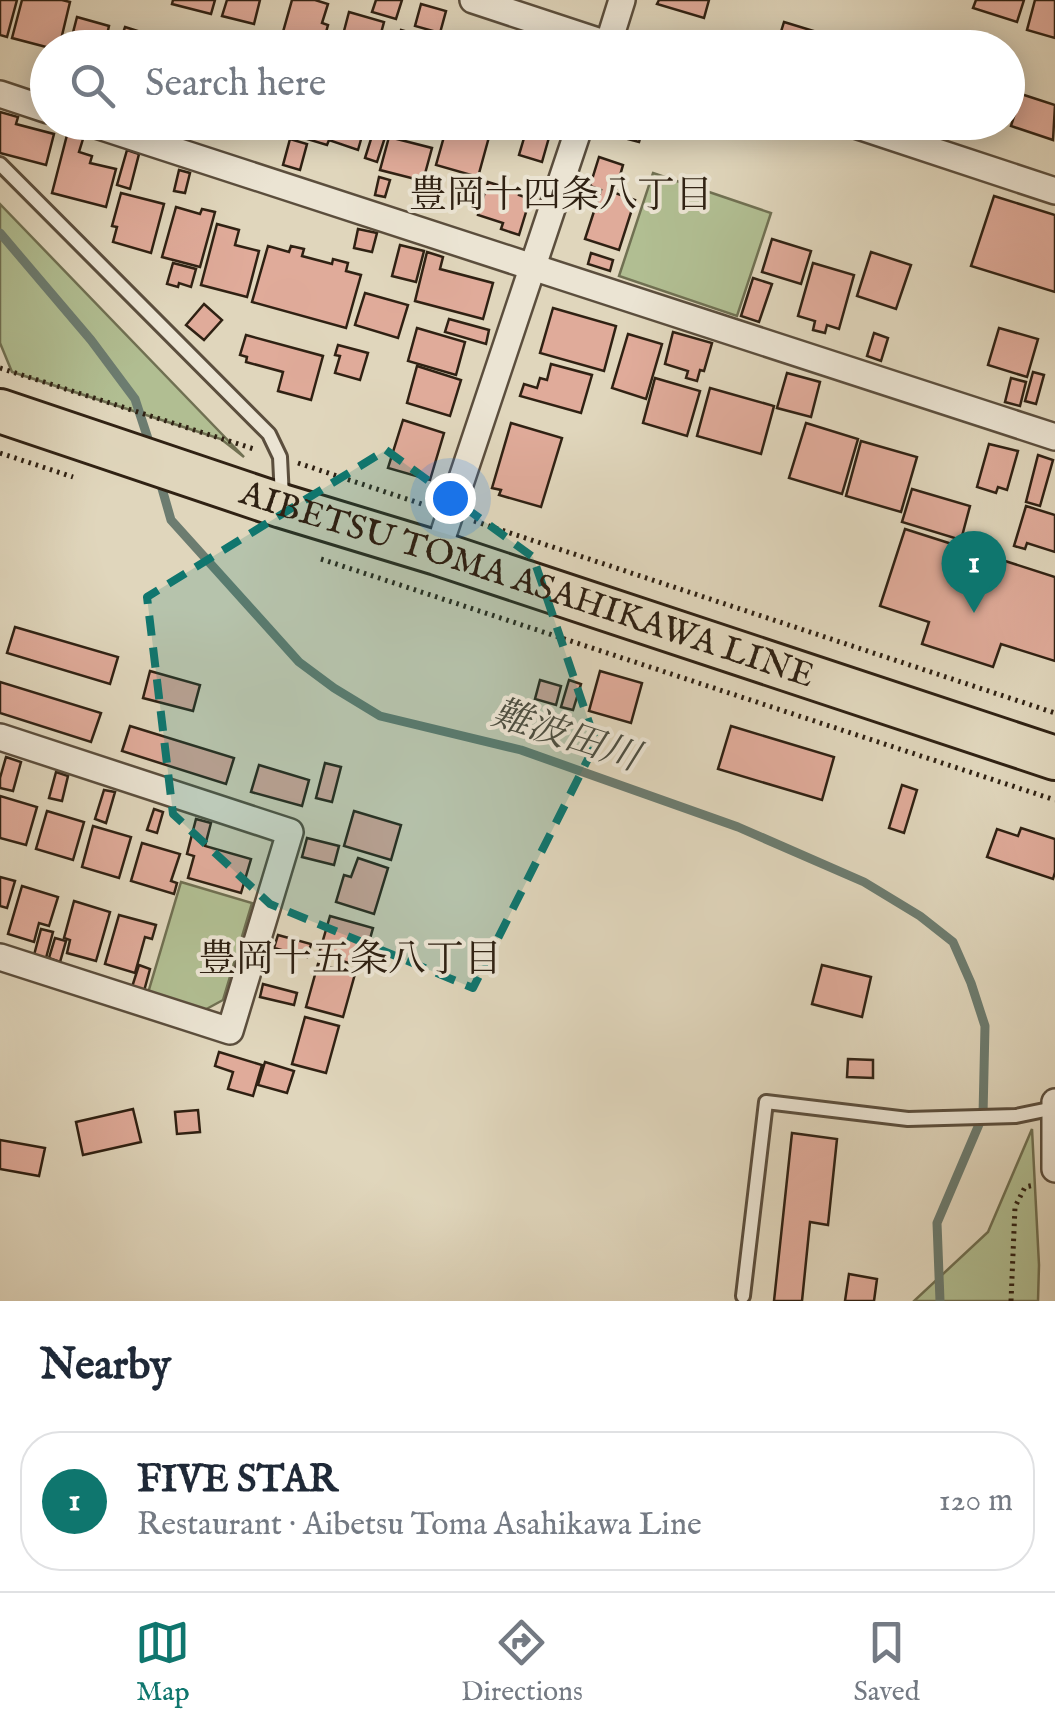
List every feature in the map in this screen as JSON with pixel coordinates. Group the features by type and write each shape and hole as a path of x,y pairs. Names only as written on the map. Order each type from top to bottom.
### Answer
{"main road":[{"name":"AIBETSU TOMA ASAHIKAWA LINE","path":"0,411 282,506 443,533 1055,758"}],"street":[{"path":"473,0 563,30"},
{"path":"615,30 622,0"},
{"path":"0,94 30,104"},
{"path":"142,140 1055,437"},
{"path":"443,533 575,140"},
{"path":"900,140 1055,192"},
{"path":"0,737 290,832 230,1031 0,958"},
{"path":"1047,1177 1054,1105"}],"lane":[{"path":"0,164 270,434 280,458 282,506"},
{"path":"743,1296 766,1102 908,1119 1016,1116 1054,1105"}],"path":[{"path":"0,368 280,458 443,533 1055,713"},
{"path":"0,453 74,477"},
{"path":"310,555 1055,800"},
{"path":"1011,1301 1015,1207 1025,1187 1047,1177"}],"highlighted area":[{"path":"386,450 533,557 596,743 473,988 270,904 173,814 147,597"}],"green space":[{"path":"653,173 771,213 737,316 619,276"},
{"path":"0,204 244,457 221,439 12,372 0,343"},
{"path":"181,882 252,903 223,1000 201,1012 148,993"},
{"path":"1032,1129 1038,1301 914,1301 988,1232"}],"building":[{"path":"0,0 17,0 7,37 0,35"},
{"path":"22,0 70,2 63,30 30,30 30,43 12,38"},
{"path":"173,0 215,0 211,14 172,4"},
{"path":"227,0 260,0 254,24 222,16"},
{"path":"292,0 328,4 322,23 328,25 327,30 284,30"},
{"path":"376,0 402,0 396,19 372,12"},
{"path":"659,0 709,0 704,18 657,4"},
{"path":"976,0 1024,0 1017,22 973,8"},
{"path":"1035,0 1055,0 1055,38 1027,30"},
{"path":"421,4 446,11 441,30 415,26"},
{"path":"349,12 384,22 382,30 344,30"},
{"path":"77,17 109,26 108,30 74,30"},
{"path":"784,22 810,30 782,30"},
{"path":"1025,95 1055,105 1053,140 1025,131"},
{"path":"0,112 18,117 16,124 30,128 30,140 52,140 46,165 0,153"},
{"path":"66,140 83,140 79,152 92,156 90,163 116,169 106,207 52,193"},
{"path":"290,140 307,144 300,170 283,165"},
{"path":"329,140 361,140 358,150"},
{"path":"371,140 384,140 377,162 365,158"},
{"path":"388,140 432,148 423,181 380,170"},
{"path":"443,140 488,140 478,177 436,165"},
{"path":"523,140 548,140 542,162 519,155"},
{"path":"127,150 139,154 130,189 117,185"},
{"path":"599,157 623,165 615,193 635,200 619,250 585,239 601,190 590,186"},
{"path":"179,170 190,173 185,193 174,191"},
{"path":"379,177 390,180 385,197 375,195"},
{"path":"488,182 530,199 519,235 501,229 503,223 478,215"},
{"path":"424,190 438,194 433,211 420,208"},
{"path":"121,193 164,204 151,253 113,242 117,227 112,226"},
{"path":"994,196 1055,215 1055,292 971,266"},
{"path":"176,207 200,214 202,209 215,212 200,267 162,257"},
{"path":"217,224 239,230 235,245 259,251 247,297 201,285"},
{"path":"358,229 377,233 372,252 354,248"},
{"path":"772,239 811,251 801,284 762,272"},
{"path":"400,245 424,251 416,282 392,276"},
{"path":"268,246 289,252 291,246 304,249 302,256 332,264 333,259 348,263 346,271 361,275 346,328 252,302"},
{"path":"427,252 443,257 440,269 493,283 483,319 415,301"},
{"path":"871,252 911,265 896,309 857,296"},
{"path":"591,253 613,260 610,271 588,264"},
{"path":"173,263 196,269 191,287 167,284"},
{"path":"813,263 854,275 839,329 827,325 825,333 813,330 815,321 798,316"},
{"path":"753,278 772,284 759,322 741,316"},
{"path":"365,293 408,305 398,338 355,325"},
{"path":"204,304 222,320 204,340 186,325"},
{"path":"553,308 616,326 604,371 540,353"},
{"path":"449,319 489,330 486,344 445,332"},
{"path":"417,328 465,342 456,375 408,361"},
{"path":"999,328 1038,339 1027,377 988,365"},
{"path":"673,332 712,343 697,381 686,378 688,371 665,364"},
{"path":"874,333 888,338 881,361 867,356"},
{"path":"628,334 662,344 646,399 612,388"},
{"path":"246,335 323,356 311,400 278,391 283,372 246,362 247,357 240,355"},
{"path":"338,345 368,353 360,380 335,373 340,356 335,355"},
{"path":"551,364 592,375 581,413 520,396 524,384 537,388 540,378 547,380"},
{"path":"417,366 461,380 450,416 407,403"},
{"path":"1033,372 1044,375 1036,404 1025,401"},
{"path":"787,373 820,382 811,417 777,408"},
{"path":"655,378 700,391 687,436 643,423"},
{"path":"1011,378 1026,382 1020,406 1005,402"},
{"path":"710,388 774,406 761,454 697,436"},
{"path":"403,420 444,433 430,480 388,468"},
{"path":"511,423 562,438 541,507 499,495 501,490 492,488"},
{"path":"806,423 858,439 842,494 789,478"},
{"path":"861,441 917,457 901,512 846,496"},
{"path":"989,444 1018,451 1007,490 998,487 996,493 977,487"},
{"path":"1038,455 1053,460 1040,506 1026,502"},
{"path":"912,489 970,506 961,540 902,522"},
{"path":"1026,506 1055,515 1055,552 1027,543 1025,549 1014,546"},
{"path":"905,529 1055,577 1055,661 1001,644 993,667 922,644 929,622 880,606"},
{"path":"15,627 118,657 110,684 7,653"},
{"path":"150,671 200,685 193,711 143,698"},
{"path":"600,671 642,683 631,723 589,711"},
{"path":"540,680 561,686 556,705 535,699"},
{"path":"569,680 581,684 573,710 561,707"},
{"path":"0,682 101,713 91,742 0,713"},
{"path":"130,726 234,758 226,784 122,751"},
{"path":"731,726 834,757 822,800 718,769"},
{"path":"6,757 21,762 13,791 0,788"},
{"path":"325,763 341,767 332,802 316,798"},
{"path":"259,765 309,780 302,806 251,792"},
{"path":"56,772 68,776 62,801 49,798"},
{"path":"902,785 917,790 904,833 889,828"},
{"path":"104,790 115,792 106,823 95,819"},
{"path":"0,796 37,807 26,845 0,838"},
{"path":"154,809 163,812 157,833 147,830"},
{"path":"47,811 84,822 73,860 36,849"},
{"path":"354,811 401,825 391,860 344,846"},
{"path":"196,819 211,823 205,846 251,859 241,893 188,878 194,856 187,854"},
{"path":"93,826 131,837 119,878 82,867"},
{"path":"1021,828 1055,839 1053,879 987,857 997,829 1018,836"},
{"path":"307,838 339,846 334,865 302,857"},
{"path":"142,843 180,854 171,881 177,883 174,894 131,881"},
{"path":"358,858 388,868 374,914 336,902 344,875 351,877"},
{"path":"0,877 15,881 7,908 0,906"},
{"path":"22,886 58,897 49,926 39,923 34,942 8,934"},
{"path":"74,901 110,912 96,961 67,953 70,940 64,938"},
{"path":"119,915 156,925 152,939 145,937 135,973 105,964"},
{"path":"330,916 373,928 362,967 319,954"},
{"path":"41,929 53,932 46,958 34,955"},
{"path":"278,935 311,944 307,957 274,948"},
{"path":"55,938 66,941 60,962 49,958"},
{"path":"318,964 355,974 343,1017 306,1007"},
{"path":"139,965 150,969 144,991 132,987"},
{"path":"822,965 871,977 862,1017 812,1004"},
{"path":"263,984 297,993 294,1005 260,997"},
{"path":"305,1017 339,1026 326,1073 292,1064"},
{"path":"219,1052 262,1065 253,1096 228,1089 233,1072 215,1066"},
{"path":"848,1059 873,1060 873,1078 847,1077"},
{"path":"265,1062 294,1071 287,1093 258,1085"},
{"path":"133,1109 141,1142 83,1155 76,1122"},
{"path":"198,1110 200,1132 177,1134 175,1112"},
{"path":"792,1133 837,1139 828,1225 810,1222 802,1301 774,1301"},
{"path":"0,1140 45,1148 39,1176 0,1169"},
{"path":"849,1274 877,1279 874,1301 845,1301"}],"waterway":[{"name":"難波田川","path":"0,233 91,340 135,399 151,448"},
{"name":"難波田川","path":"159,478 171,520 299,662 380,716 521,750 738,827 864,882 920,916 953,942 985,1026 983,1115 937,1223 940,1301"}],"place":[{"name":"FIVE STAR","path":"974,613"}],"district":[{"name":"豊岡十四条八丁目","path":"561,197"},
{"name":"豊岡十五条八丁目","path":"350,961"}]}
